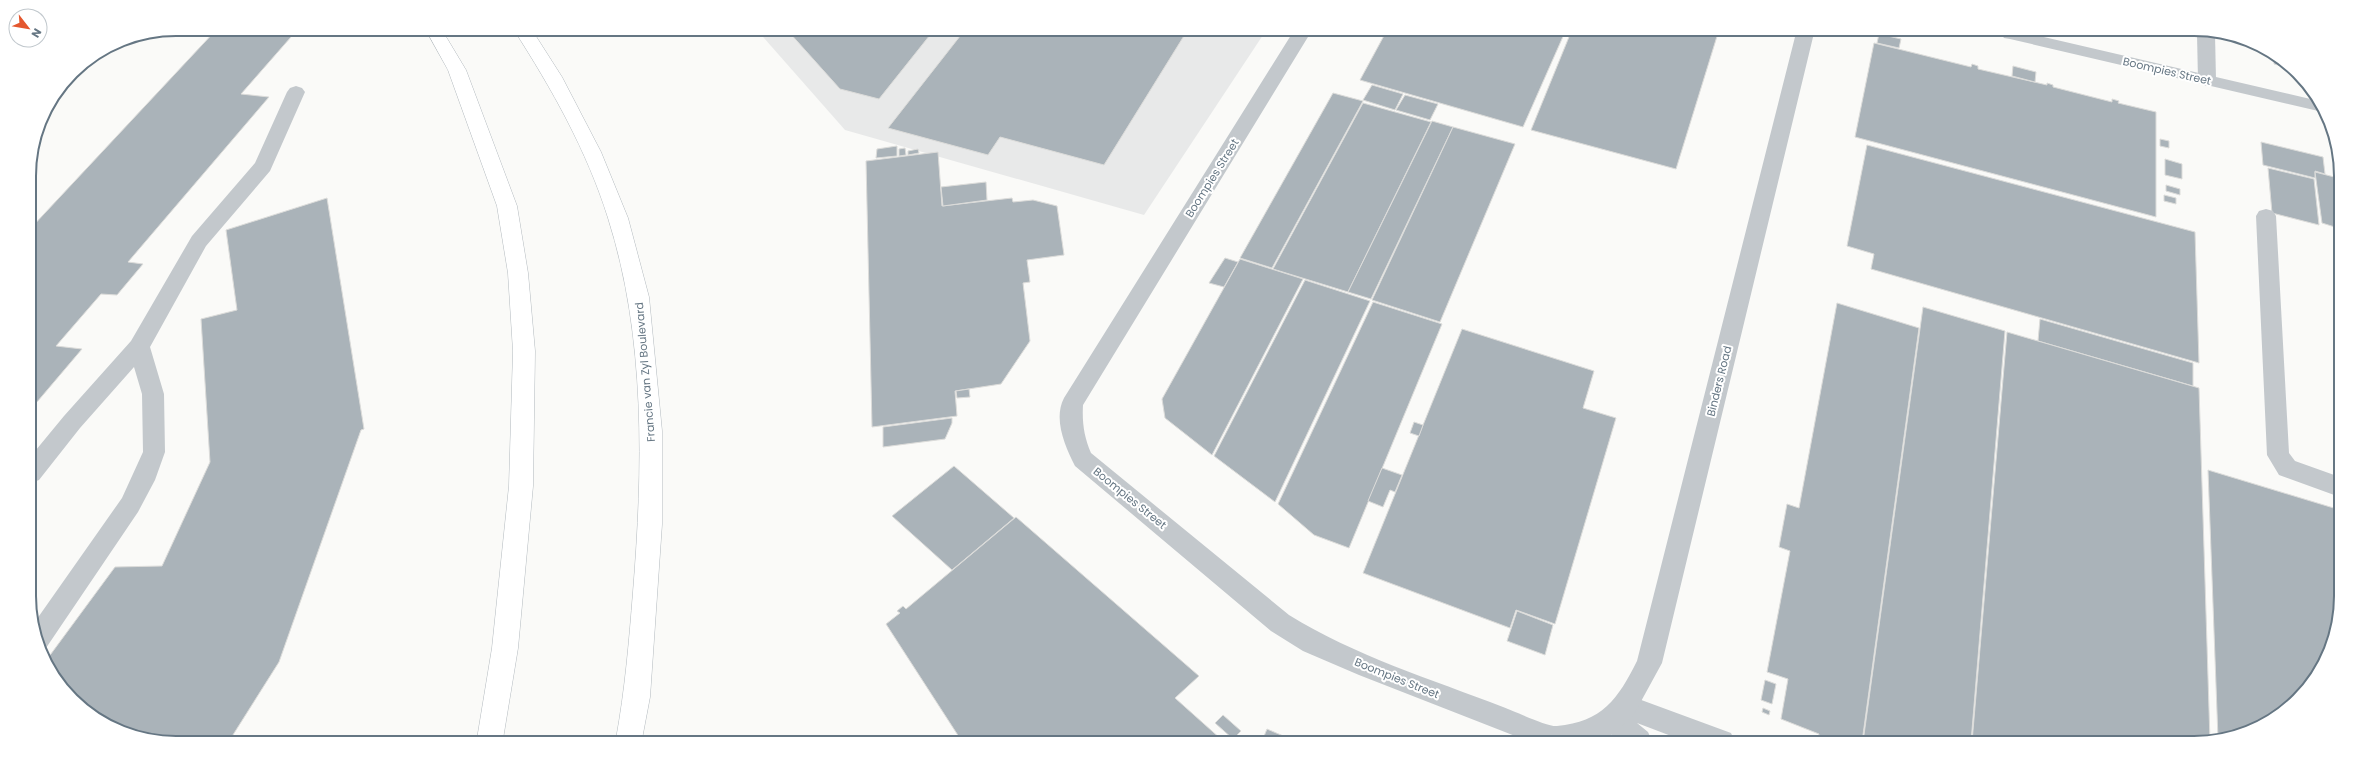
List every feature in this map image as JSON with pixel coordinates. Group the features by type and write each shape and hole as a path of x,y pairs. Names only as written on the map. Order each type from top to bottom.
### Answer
{"main road":[{"path":"437,36 457,70 507,206 518,272 524,351 521,486 505,648 490,736"},
{"name":"Francie van Zyl Boulevard","path":"527,36 553,76 592,152 618,218 639,297 651,431 650,524 637,697 630,736"}],"street":[{"name":"Boompies Street","path":"1300,36 1072,404 1071,424 1076,444 1083,459 1100,475 1198,553 1280,623 1312,643 1368,667 1547,736"},
{"name":"Binders Road","path":"1620,713 1634,694 1649,663 1804,36"},
{"name":"Boompies Street","path":"2019,36 2315,106"},
{"path":"2206,37 2207,80"},
{"path":"36,467 72,422 139,347 200,241 263,166 296,92"},
{"path":"2266,216 2278,455 2287,468 2334,485"},
{"path":"41,634 130,505 143,480 154,452 153,394 139,347"},
{"name":"Boompies Street","path":"1577,736 1584,735 1620,713"},
{"path":"1620,713 1636,736"},
{"path":"1620,713 1701,736"}],"shaded area":[{"path":"762,36 1262,36 1144,215 845,130"}],"building":[{"path":"210,36 292,36 241,94 269,97 128,262 143,264 117,295 101,294 56,346 82,349 37,402 36,223"},
{"path":"792,36 929,36 879,99 840,89"},
{"path":"960,36 1184,36 1104,165 1000,137 988,155 888,128"},
{"path":"1384,36 1563,36 1523,127 1360,80"},
{"path":"1569,36 1717,36 1676,169 1531,130"},
{"path":"1879,36 1888,36 1901,39 1899,48 1877,43"},
{"path":"1874,43 1971,67 1972,64 1978,66 1978,69 2047,85 2047,83 2053,85 2053,87 2112,102 2112,99 2119,101 2118,103 2156,112 2156,217 1855,137"},
{"path":"2013,66 2036,72 2035,82 2012,76"},
{"path":"1372,85 1403,94 1395,110 1363,100"},
{"path":"1333,93 1363,101 1272,268 1240,258"},
{"path":"1405,95 1438,104 1430,120 1396,110"},
{"path":"1363,103 1431,122 1348,292 1273,269"},
{"path":"1432,121 1453,127 1371,299 1348,292"},
{"path":"1453,127 1515,144 1440,322 1372,300"},
{"path":"2160,139 2169,141 2169,148 2160,146"},
{"path":"2261,142 2323,157 2325,174 2315,171 2315,178 2263,165"},
{"path":"1867,145 2195,232 2199,363 1871,269 1874,254 1847,246"},
{"path":"897,146 897,156 876,158 877,149"},
{"path":"905,148 906,155 899,156 899,149"},
{"path":"918,149 919,153 908,155 908,151"},
{"path":"938,152 942,206 1012,198 1013,202 1033,200 1057,206 1064,255 1027,260 1030,282 1023,283 1030,341 1001,384 955,391 957,416 872,427 866,161"},
{"path":"2165,159 2182,164 2182,179 2165,175"},
{"path":"2268,168 2314,179 2319,225 2272,213"},
{"path":"2315,172 2334,177 2334,227 2322,223"},
{"path":"986,182 987,200 943,206 941,187"},
{"path":"2166,185 2180,189 2180,195 2166,191"},
{"path":"2164,195 2176,198 2176,204 2164,201"},
{"path":"327,198 364,429 361,430 279,662 232,736 158,735 122,725 91,707 71,688 49,656 115,567 162,566 210,462 201,319 237,310 226,230"},
{"path":"1225,258 1238,262 1224,287 1209,283"},
{"path":"1240,259 1303,279 1212,455 1165,418 1162,399"},
{"path":"1305,280 1370,301 1275,502 1214,456"},
{"path":"1373,302 1442,324 1349,548 1314,535 1278,504"},
{"path":"1837,303 1919,328 1863,736 1819,736 1819,734 1781,719 1788,679 1767,672 1790,551 1779,547 1787,504 1799,508"},
{"path":"1923,307 2005,331 1971,736 1864,736"},
{"path":"2040,319 2193,363 2193,386 2038,341"},
{"path":"1462,329 1594,371 1583,408 1616,418 1555,624 1516,610 1510,628 1363,573"},
{"path":"2007,332 2199,388 2210,735 1973,736"},
{"path":"969,389 970,397 957,398 956,391"},
{"path":"952,418 952,423 945,439 883,447 883,427"},
{"path":"1414,422 1423,425 1419,436 1410,433"},
{"path":"954,466 1014,518 952,570 892,516"},
{"path":"1382,468 1402,475 1395,492 1390,490 1383,507 1368,501"},
{"path":"2208,470 2334,508 2333,614 2323,650 2315,666 2299,688 2272,712 2248,725 2218,734"},
{"path":"1016,517 1199,676 1175,698 1218,736 958,736 886,624 900,613 897,611 903,606 906,609"},
{"path":"1517,611 1553,625 1545,655 1507,641"},
{"path":"1765,680 1776,684 1772,704 1761,700"},
{"path":"1763,708 1770,711 1769,715 1762,712"},
{"path":"1223,715 1241,731 1236,736 1230,736 1215,723"},
{"path":"1267,729 1283,736 1264,736"}]}
